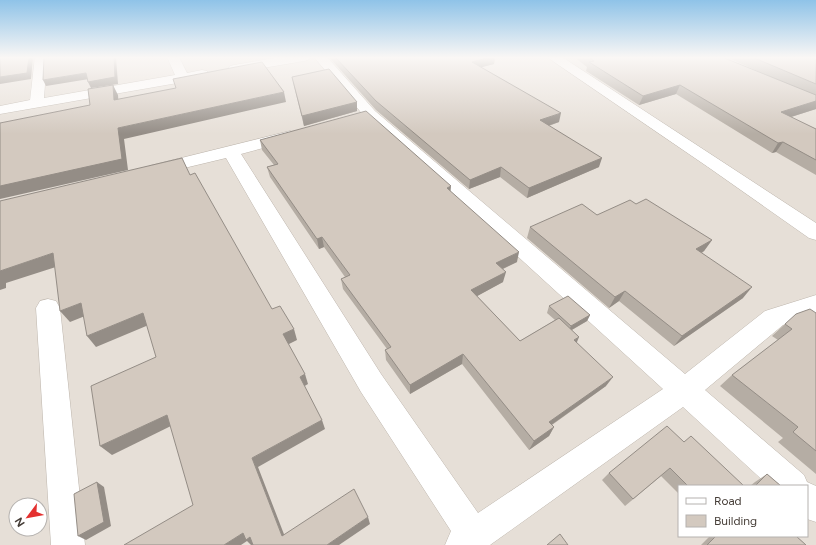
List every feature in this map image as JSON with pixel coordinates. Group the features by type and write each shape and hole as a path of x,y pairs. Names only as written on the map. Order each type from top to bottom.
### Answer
{"street":[{"path":"37,103 39,82"},
{"path":"0,110 157,82"},
{"path":"338,82 362,116 685,390 792,485"},
{"path":"592,82 714,163 816,233"},
{"path":"138,174 231,152 304,132"},
{"path":"231,152 468,541 685,390 774,318 816,304"},
{"path":"48,308 68,545"},
{"path":"808,499 816,506"}],"shaded area":[{"path":"0,82 816,82 816,545 0,545"}],"building":[{"path":"174,82 277,82 284,92 118,128 122,159 0,186 0,123 90,105 88,89 113,85 114,100 176,88"},
{"path":"293,82 340,82 357,102 302,116"},
{"path":"359,82 508,82 561,113 540,120 602,158 529,188 501,167 470,180 376,101"},
{"path":"621,82 785,82 816,95 816,101 781,112 816,129 816,160 783,142 778,143 680,85 643,96"},
{"path":"366,111 451,186 447,188 519,252 496,263 506,272 471,290 520,341 559,318 579,337 574,340 613,377 549,422 554,427 534,441 463,354 410,385 385,350 391,347 341,279 350,275 322,237 317,239 267,167 278,164 260,140"},
{"path":"182,158 190,175 195,173 272,309 280,306 294,329 283,334 305,374 300,377 322,420 252,458 282,536 354,489 368,517 327,545 253,545 250,537 246,540 243,533 224,545 124,545 193,505 167,415 100,446 91,386 156,357 143,313 87,336 81,303 60,311 53,253 0,271 0,201"},
{"path":"646,199 712,240 696,249 752,287 682,336 625,291 615,297 530,227 582,204 597,215 630,200 636,204"},
{"path":"568,296 590,315 571,326 549,306"},
{"path":"810,309 816,313 816,451 793,432 798,427 732,375 792,329 785,324 796,314"},
{"path":"667,426 684,442 691,436 743,485 687,485 670,468 633,499 609,473"},
{"path":"767,474 780,485 756,485"},
{"path":"97,482 104,522 78,536 74,494"},
{"path":"560,534 568,545 547,545"},
{"path":"715,537 797,537 806,545 707,545"}]}
